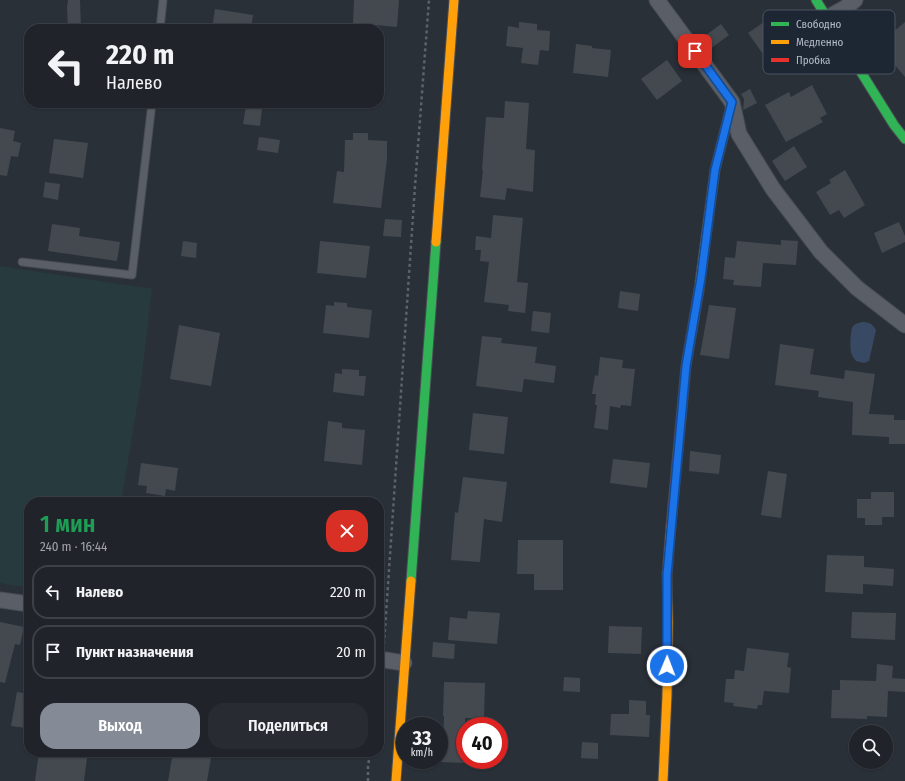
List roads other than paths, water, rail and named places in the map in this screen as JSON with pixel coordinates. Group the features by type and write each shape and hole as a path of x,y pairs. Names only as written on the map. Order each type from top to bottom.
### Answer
{"street":[{"path":"396,781 454,0"},
{"path":"657,0 732,102 739,134 773,189 821,252 857,288 905,325"},
{"path":"816,0 822,10"},
{"path":"841,10 855,0"},
{"path":"862,74 894,126 905,139"},
{"path":"663,781 667,695 667,575 686,366 701,278 715,170 732,102"},
{"path":"0,600 24,603"},
{"path":"384,660 404,663"}],"lane":[{"path":"161,24 163,0"},
{"path":"22,262 132,275 151,108"}],"water":[{"path":"867,322 874,326 876,330 869,361 864,363 856,361 851,353 850,347 852,328 856,324"}]}
